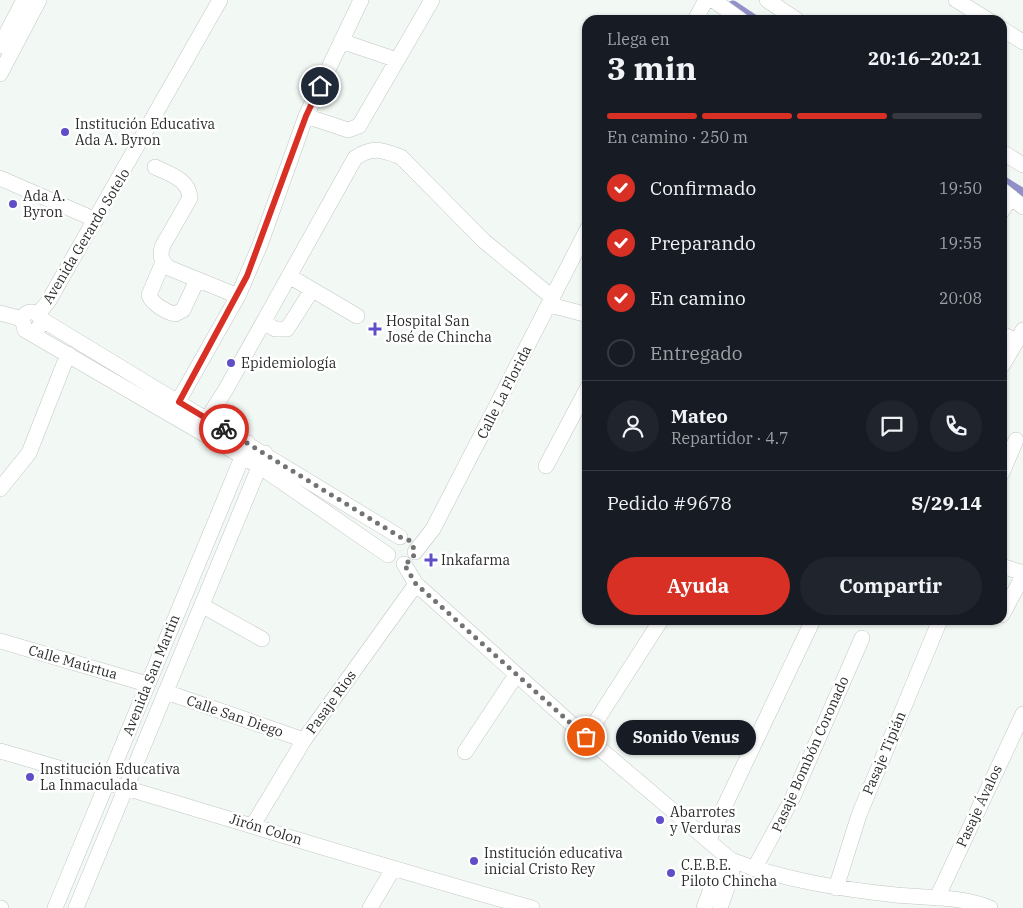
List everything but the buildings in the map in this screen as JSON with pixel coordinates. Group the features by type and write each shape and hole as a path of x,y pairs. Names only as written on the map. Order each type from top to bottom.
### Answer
{"street":[{"path":"0,46 24,0"},
{"path":"0,74 39,0"},
{"name":"Avenida Gerardo Sotelo","path":"40,316 219,0"},
{"path":"175,408 238,296 260,245 306,116 362,0"},
{"path":"306,116 348,130 354,130 359,126 432,0"},
{"path":"698,15 706,0"},
{"path":"713,0 734,15"},
{"path":"767,0 784,5 793,15"},
{"path":"956,0 980,15"},
{"path":"1007,32 1023,42"},
{"path":"341,41 398,60"},
{"path":"207,419 356,158 366,151 374,150 401,157 484,241 551,301 582,313"},
{"path":"1007,155 1023,165"},
{"path":"155,167 183,181 190,192 190,198 162,247 160,255 162,262 169,268 238,296"},
{"path":"0,178 96,220"},
{"path":"1007,193 1023,207"},
{"name":"Calle La Florida","path":"415,552 433,529 582,240"},
{"path":"162,262 149,294 151,301 172,313 175,314 183,310 197,280"},
{"path":"289,276 357,316"},
{"path":"264,322 275,329 287,329 312,290"},
{"path":"22,319 29,312 40,316 175,408 262,460 342,501 400,537 411,541 415,552 412,560 404,564 396,564 262,460"},
{"path":"0,313 22,319"},
{"path":"30,332 39,328 40,316"},
{"path":"22,319 23,327 68,354 175,408 207,419 245,450"},
{"path":"1007,335 1020,336 1007,358"},
{"path":"0,489 29,453 68,354"},
{"path":"546,466 582,398"},
{"path":"1007,462 1014,446"},
{"name":"Avenida San Martin","path":"56,908 245,450"},
{"name":"Avenida San Martin","path":"76,908 262,460"},
{"path":"333,516 342,501"},
{"path":"388,556 389,543 400,537"},
{"path":"404,564 416,584 516,675 731,860 754,869 836,888 990,908"},
{"path":"1007,568 1023,574 1007,605"},
{"name":"Pasaje Rios","path":"253,825 304,740 416,584"},
{"path":"203,606 262,640"},
{"path":"586,737 658,625"},
{"path":"708,841 811,625"},
{"name":"Pasaje Tipián","path":"836,888 859,814 938,625"},
{"name":"Pasaje Bombón Coronado","path":"754,869 792,799 862,638"},
{"name":"Calle Maúrtua","path":"0,641 147,684"},
{"path":"465,752 516,675"},
{"name":"Calle San Diego","path":"166,692 304,740"},
{"name":"Pasaje Ávalos","path":"927,901 1023,714"},
{"name":"Jirón Colon","path":"0,751 253,825 393,870 532,908"},
{"path":"704,908 719,867 731,860"},
{"path":"720,908 732,873 731,860"},
{"path":"370,908 393,870"}],"waterway":[{"path":"733,6 746,15"},
{"path":"1007,184 1023,194"}],"way so far":[{"path":"224,429 400,537 408,538 414,544 415,552 412,560 404,564 416,584 586,737"}],"place":[{"name":"Institución Educativa Ada A. Byron","path":"65,132"},
{"name":"Ada A. Byron","path":"13,204"},
{"name":"Hospital San José de Chincha","path":"375,329"},
{"name":"Epidemiología","path":"231,363"},
{"name":"Inkafarma","path":"431,560"},
{"name":"Sonido Venus","path":"586,737"},
{"name":"Institución Educativa La Inmaculada","path":"30,777"},
{"name":"Abarrotes y Verduras","path":"660,820"},
{"name":"Institución educativa inicial Cristo Rey","path":"474,861"},
{"name":"C.E.B.E. Piloto Chincha","path":"671,873"}],"route":[{"path":"224,429 179,402 238,296 247,276 306,116 320,86"}]}
